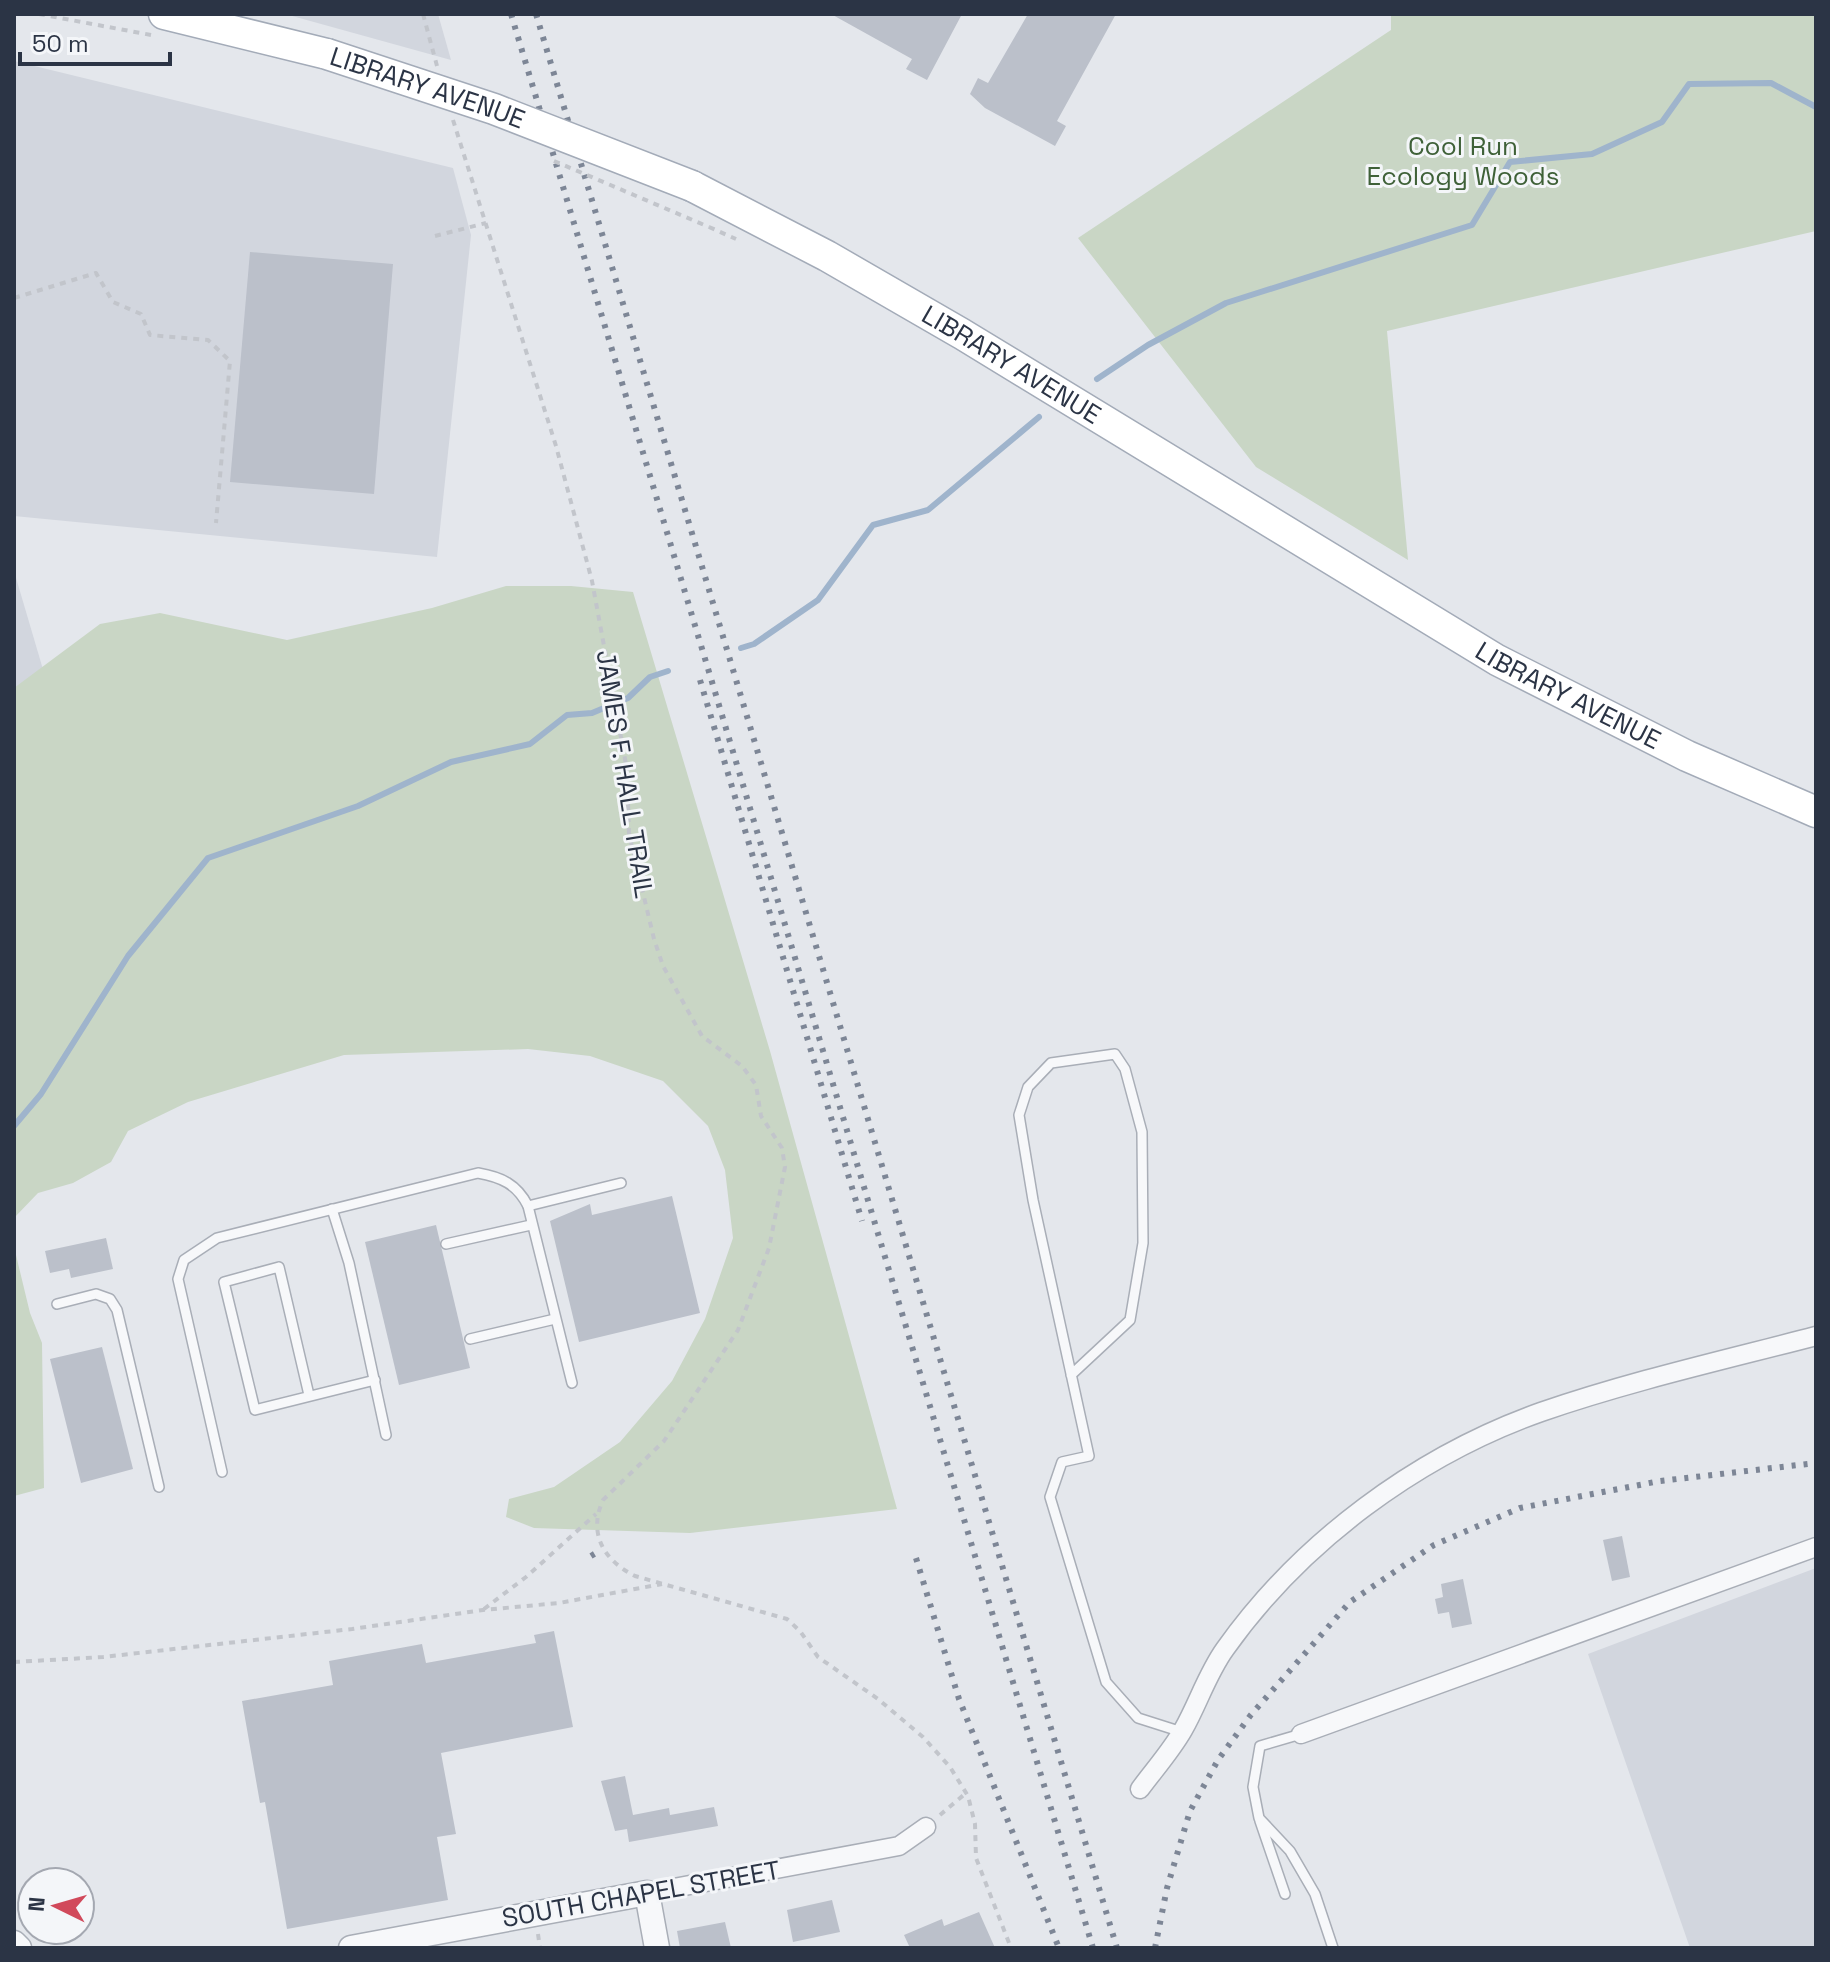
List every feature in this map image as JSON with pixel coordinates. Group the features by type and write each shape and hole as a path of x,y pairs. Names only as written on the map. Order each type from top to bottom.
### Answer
{"main road":[{"name":"LIBRARY AVENUE","path":"164,14 327,54 494,109 692,186 827,256 962,334 1497,660 1687,756 1816,812"}],"street":[{"path":"1140,1789 1182,1732 1224,1651 1278,1586 1360,1509 1460,1448 1538,1413 1611,1390 1816,1336"},
{"path":"1301,1734 1816,1547"},
{"name":"SOUTH CHAPEL STREET","path":"351,1948 899,1846 926,1827"},
{"path":"647,1893 657,1948"},
{"path":"14,1943 19,1948"}],"lane":[{"path":"1071,1375 1130,1320 1143,1243 1142,1132 1125,1069 1115,1054 1051,1063 1028,1087 1019,1115 1033,1200 1071,1375 1089,1456 1062,1462 1050,1497 1106,1682 1138,1718 1182,1732"},
{"path":"222,1472 179,1295 178,1279 184,1260 217,1238 478,1173 511,1183 528,1206 572,1383"},
{"path":"528,1206 621,1183"},
{"path":"332,1209 349,1263 386,1435"},
{"path":"446,1244 531,1225"},
{"path":"309,1395 279,1267 224,1282 255,1410 375,1380"},
{"path":"57,1304 96,1294 110,1299 117,1310 159,1487"},
{"path":"470,1339 555,1319"},
{"path":"1285,1894 1259,1818 1253,1787 1260,1746 1301,1734"},
{"path":"1259,1818 1290,1851 1315,1894 1333,1948"}],"path":[{"path":"452,122 466,128"},
{"path":"552,161 709,227"},
{"name":"JAMES F. HALL TRAIL","path":"435,236 486,223 560,461 592,581 627,770 629,834 663,966 702,1036 742,1066 756,1085 761,1116 782,1148 785,1167 769,1248 738,1330 664,1441 603,1500 597,1512 526,1577 483,1610"},
{"path":"14,298 96,273 113,302 141,314 150,335 208,340 230,361 216,523"},
{"path":"597,1512 598,1541 612,1563 635,1576 787,1619 818,1657 878,1699 923,1737 950,1767 966,1793 975,1824 976,1858 1011,1948"},
{"path":"14,1662 171,1650 559,1603 665,1583"},
{"path":"926,1827 966,1793"},
{"path":"537,1932 540,1948"}],"shaded area":[{"path":"285,14 438,14 451,60"},
{"path":"14,61 453,168 471,235 437,557 14,516"},
{"path":"14,571 47,683 14,692"},
{"path":"1816,1568 1816,1948 1690,1948 1588,1654"}],"green space":[{"name":"Cool Run Ecology Woods","path":"1391,14 1816,14 1816,231 1387,331 1408,560 1256,467 1078,238 1391,30"},
{"path":"506,586 571,586 633,592 770,1051 897,1509 690,1533 534,1528 506,1517 509,1499 554,1487 620,1442 672,1381 705,1319 733,1238 725,1170 708,1126 663,1081 590,1056 528,1049 344,1055 188,1102 128,1131 111,1162 73,1183 38,1193 14,1218 14,688 100,624 160,613 287,640 432,608"},
{"path":"14,1228 16,1255 30,1313 42,1343 44,1488 14,1496"}],"building":[{"path":"831,14 962,14 927,80 906,69 912,59"},
{"path":"1028,14 1116,14 1057,121 1066,126 1055,146 985,108 970,94 978,78 988,83"},
{"path":"250,252 393,264 374,494 230,482"},
{"path":"672,1196 700,1313 579,1342 550,1221 590,1204 592,1215"},
{"path":"436,1225 470,1368 399,1385 365,1242"},
{"path":"106,1238 113,1269 71,1278 69,1269 50,1273 45,1251"},
{"path":"102,1347 133,1469 81,1483 50,1359"},
{"path":"1622,1536 1630,1577 1612,1581 1603,1540"},
{"path":"1463,1579 1472,1624 1452,1628 1449,1612 1438,1614 1435,1599 1443,1597 1441,1584"},
{"path":"554,1631 573,1727 441,1753 456,1834 437,1837 448,1900 287,1929 265,1802 260,1803 242,1701 333,1685 329,1661 422,1644 426,1663 536,1643 534,1635"},
{"path":"625,1776 633,1815 669,1808 670,1815 714,1807 718,1826 629,1842 627,1829 615,1831 601,1781"},
{"path":"832,1900 840,1932 793,1942 787,1910"},
{"path":"979,1912 995,1948 910,1948 904,1935 942,1919 944,1926"},
{"path":"725,1922 731,1948 680,1948 677,1931"}],"waterway":[{"path":"1097,379 1148,345 1226,303 1472,225 1510,162 1592,154 1662,122 1689,84 1771,83 1816,107"},
{"path":"741,648 754,644 818,600 873,525 928,510 1039,417"},
{"path":"14,1126 41,1094 128,956 208,858 358,806 451,762 530,744 567,715 592,713 628,698 650,677 668,671"}],"railway":[{"path":"511,14 1093,1948"},
{"path":"536,14 1117,1948"},
{"path":"700,680 862,1221"},
{"path":"1155,1948 1167,1888 1190,1811 1218,1760 1250,1716 1350,1602 1434,1545 1520,1508 1660,1481 1816,1463"},
{"path":"591,1556 596,1553"},
{"path":"916,1558 959,1699 1059,1948"}]}
